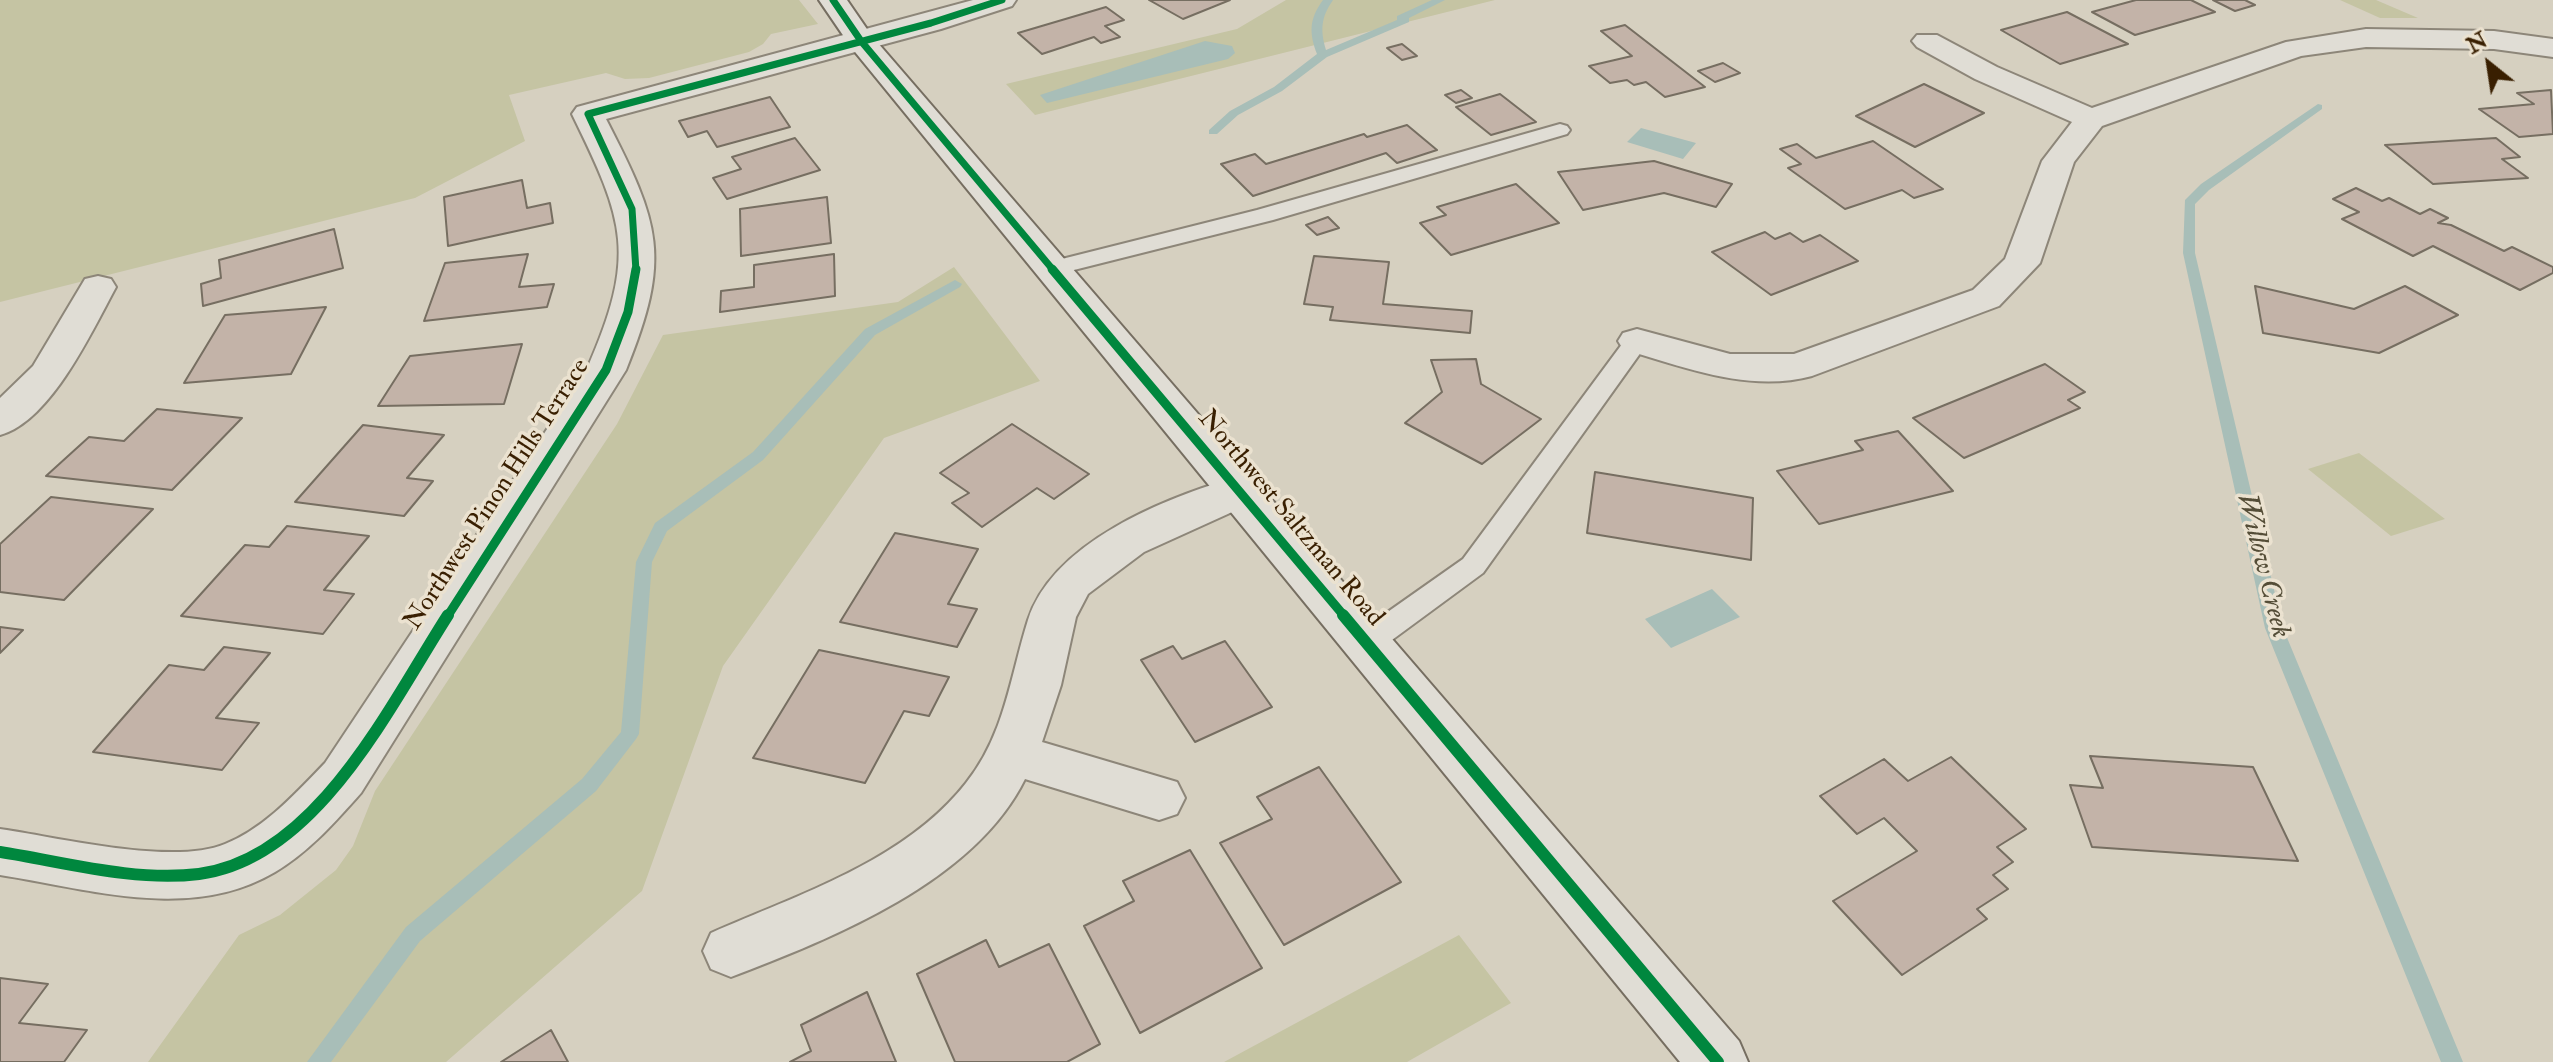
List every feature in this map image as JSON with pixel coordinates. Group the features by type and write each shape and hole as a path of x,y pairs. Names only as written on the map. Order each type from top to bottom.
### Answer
{"street":[{"name":"Northwest Saltzman Road","path":"833,0 861,41 1050,269 1718,1062"},
{"path":"861,41 1002,0"},
{"path":"1637,341 1729,367 1798,367 1986,298 2022,263 2058,161 2091,119 2296,48 2366,38 2494,40 2553,48"},
{"name":"Northwest Pinon Hills Terrace","path":"0,852 170,875 221,870 259,852 305,819 343,778 606,370 629,317 635,282 632,210 588,114 861,41"},
{"path":"1927,41 1986,73 2091,119"},
{"path":"0,421 48,374 98,287"},
{"path":"731,951 900,873 973,814 1014,755 1037,685 1054,615 1070,583 1131,540 1237,492"},
{"path":"1014,755 1159,798"}],"lane":[{"path":"1050,269 1265,215 1500,150 1560,130"},
{"path":"1366,643 1473,566 1637,341"}],"green space":[{"path":"0,0 799,0 818,24 771,34 763,44 749,52 649,78 625,79 606,73 509,95 525,141 415,198 0,302"},
{"path":"1286,0 1495,0 1035,115 1006,84 1237,29"},
{"path":"2340,0 2376,0 2418,18 2380,18"},
{"path":"954,267 1040,381 884,438 723,666 642,891 446,1062 148,1062 239,935 280,915 336,870 353,846 375,791 617,424 663,335 898,302"},
{"path":"2359,453 2445,519 2391,536 2308,469"},
{"path":"1459,935 1511,1003 1407,1062 1224,1062"}],"water":[{"path":"1205,41 1232,46 1235,53 1228,59 1047,103 1040,95"},
{"path":"1641,128 1696,143 1683,159 1627,142"},
{"path":"1712,589 1740,617 1671,648 1645,619"}],"building":[{"path":"1149,0 1230,0 1183,19"},
{"path":"2136,0 2191,0 2215,12 2135,35 2092,12"},
{"path":"2213,0 2245,0 2255,5 2235,11"},
{"path":"1106,7 1124,20 1105,26 1120,37 1101,43 1094,37 1042,54 1018,33"},
{"path":"2067,12 2128,44 2060,64 2001,30"},
{"path":"1625,25 1705,87 1665,97 1646,82 1634,85 1627,80 1610,83 1589,66 1632,56 1601,31"},
{"path":"1402,44 1417,56 1402,60 1387,48"},
{"path":"1723,63 1740,73 1715,82 1698,71"},
{"path":"1924,84 1984,113 1915,147 1856,116"},
{"path":"1461,90 1472,98 1456,103 1445,95"},
{"path":"2551,90 2553,134 2519,137 2479,109 2534,104 2517,93"},
{"path":"1500,94 1536,122 1491,135 1456,107"},
{"path":"770,97 790,127 717,147 707,131 688,137 679,121"},
{"path":"1407,125 1437,150 1397,163 1386,153 1253,196 1221,164 1255,154 1266,164 1364,134 1367,137"},
{"path":"795,138 820,170 727,199 713,178 741,169 732,157"},
{"path":"2496,138 2520,157 2502,159 2528,178 2433,184 2385,145"},
{"path":"1873,141 1943,189 1914,198 1902,190 1845,209 1788,168 1801,164 1780,149 1797,144 1816,158"},
{"path":"1654,161 1732,184 1716,207 1664,193 1583,210 1558,172"},
{"path":"522,180 527,208 550,203 553,223 448,246 444,197"},
{"path":"1516,184 1559,223 1451,255 1420,223 1446,215 1437,207"},
{"path":"2356,188 2382,201 2389,198 2420,214 2430,209 2448,218 2438,223 2451,225 2504,251 2512,247 2553,267 2553,273 2520,290 2433,246 2413,256 2342,219 2359,212 2333,199"},
{"path":"827,197 831,243 741,256 740,209"},
{"path":"1328,217 1339,228 1317,235 1306,225"},
{"path":"334,229 343,268 203,306 201,284 221,278 219,260"},
{"path":"1765,232 1775,239 1790,233 1803,242 1820,235 1858,261 1771,295 1712,252"},
{"path":"528,254 519,287 554,284 547,307 424,321 445,263"},
{"path":"834,254 835,296 720,312 721,291 754,287 754,265"},
{"path":"1314,256 1389,262 1383,304 1472,311 1470,333 1330,320 1333,307 1304,304"},
{"path":"2255,286 2354,309 2405,286 2458,315 2379,353 2263,333"},
{"path":"326,307 291,374 184,383 225,315"},
{"path":"522,344 504,404 378,406 410,356"},
{"path":"1476,359 1481,384 1541,419 1482,464 1405,423 1442,392 1431,360"},
{"path":"2045,364 2085,392 2068,400 2080,408 1964,458 1913,418"},
{"path":"157,409 242,418 172,490 46,476 89,437 124,441"},
{"path":"1012,424 1089,474 1054,499 1037,488 982,527 952,503 969,493 940,473"},
{"path":"363,425 444,435 407,478 433,481 404,516 295,502"},
{"path":"1898,431 1953,491 1819,524 1777,471 1863,450 1855,441"},
{"path":"1595,472 1753,498 1751,560 1587,533"},
{"path":"51,497 153,509 64,600 0,592 0,544"},
{"path":"287,526 369,536 324,590 354,594 323,634 181,616 245,545 269,547"},
{"path":"895,533 978,549 948,604 977,609 957,647 840,622"},
{"path":"0,627 23,630 0,653"},
{"path":"1225,641 1272,707 1195,742 1141,660 1173,646 1182,659"},
{"path":"224,647 270,653 216,718 259,723 222,770 93,752 169,665 204,670"},
{"path":"819,650 949,677 929,716 904,711 865,783 753,758"},
{"path":"2090,756 2253,767 2298,861 2092,847 2070,785 2103,788"},
{"path":"1951,757 2026,829 1997,847 2013,862 1993,875 2008,889 1977,909 1987,919 1902,975 1833,901 1917,851 1884,818 1857,834 1820,796 1884,759 1908,781"},
{"path":"1319,767 1401,882 1284,945 1220,843 1272,819 1257,797"},
{"path":"1190,850 1262,968 1140,1033 1084,926 1134,901 1123,881"},
{"path":"986,940 999,967 1049,944 1100,1044 1067,1062 955,1062 917,974"},
{"path":"0,978 48,984 19,1023 87,1030 64,1062 0,1062"},
{"path":"867,992 896,1062 790,1062 811,1051 801,1025"},
{"path":"551,1030 568,1062 501,1062"}],"waterway":[{"path":"1323,55 1316,27 1319,14 1328,0"},
{"path":"1323,55 1405,20 1401,18 1440,0"},
{"path":"1213,132 1234,113 1278,89 1323,55"},
{"name":"Willow Creek","path":"2318,107 2205,187 2189,203 2189,253 2274,628 2452,1062"},
{"path":"318,1062 413,934 589,785 630,734 644,562 661,527 758,456 870,332 955,284"}],"cycle path":[{"path":"833,0 861,41 1718,1062"},
{"path":"0,852 141,873 197,874 221,870 256,855 288,833 343,778 606,370 621,332 633,292 636,230 623,185 588,114 931,23 1002,0"}]}
